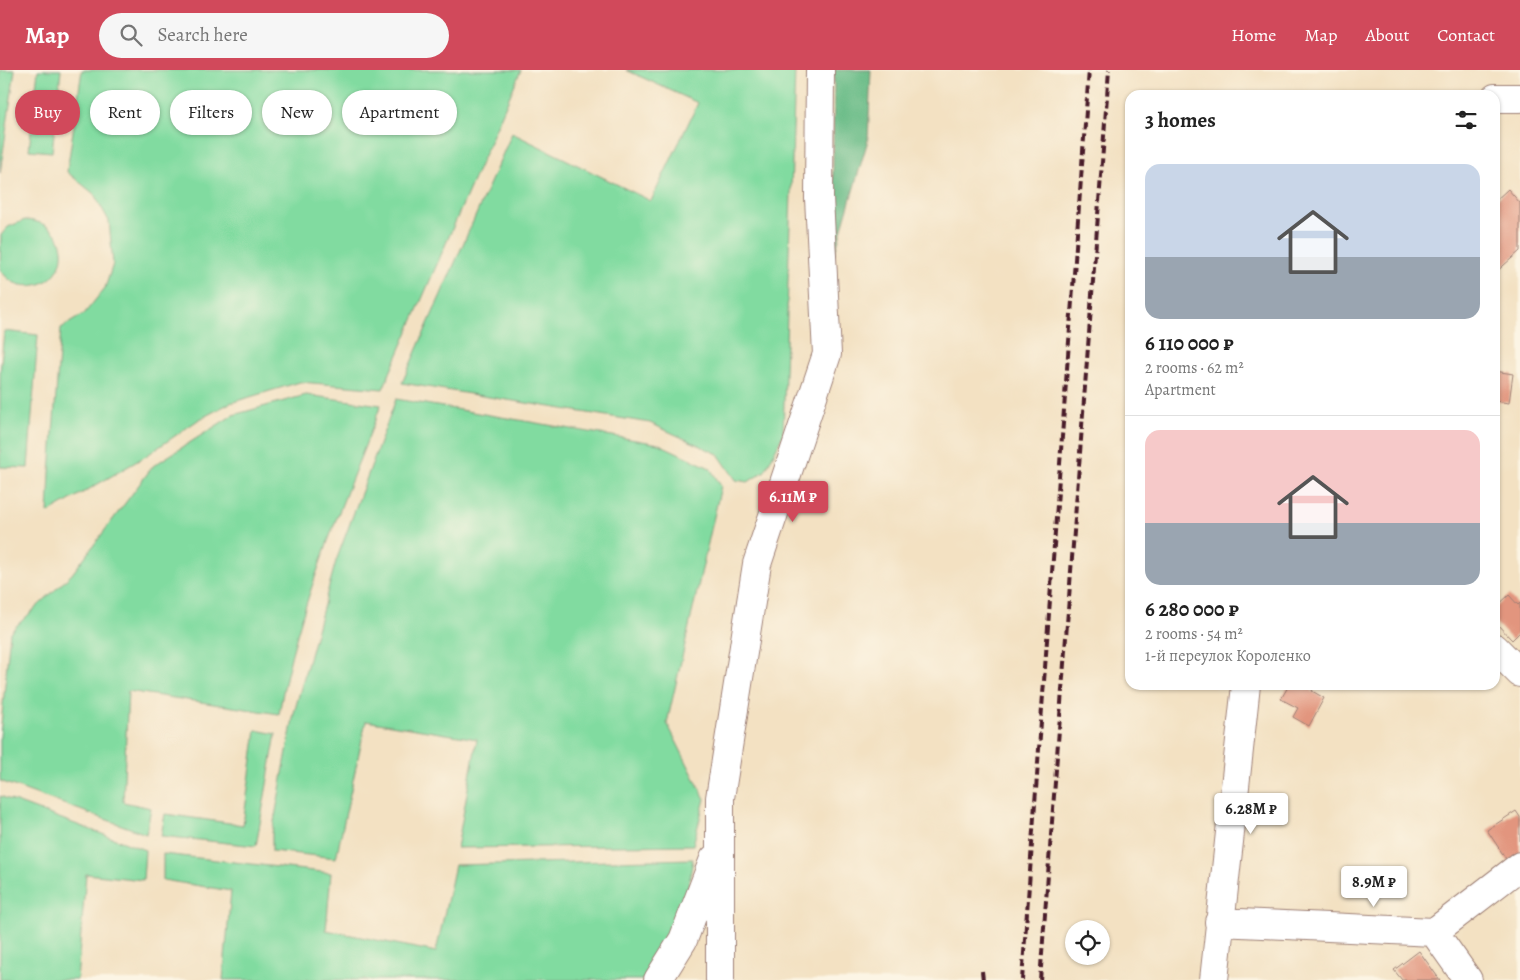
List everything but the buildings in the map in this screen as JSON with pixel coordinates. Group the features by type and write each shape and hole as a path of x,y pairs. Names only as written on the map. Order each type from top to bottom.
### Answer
{"street":[{"path":"720,980 720,798 757,564 827,354 819,198 820,70"},
{"path":"1500,98 1520,98"},
{"path":"1500,653 1520,674"},
{"path":"1214,980 1245,690"},
{"path":"658,980 683,940 720,844"},
{"path":"1219,922 1434,932 1520,866"},
{"path":"1434,932 1468,980"}],"green space":[{"path":"0,70 15,70 0,173"},
{"path":"38,70 61,70 59,90 36,90"},
{"path":"82,70 521,70 383,389 300,382 230,403 198,420 146,456 48,513 61,328 84,314 105,288 113,264 109,221 94,194 67,172 72,135 80,135 79,90"},
{"path":"626,70 795,70 783,435 765,471 748,482 736,480 718,454 650,423 402,383 512,133 651,201 698,103"},
{"path":"834,70 871,70 868,140 832,262"},
{"path":"31,135 54,135 52,152 29,150"},
{"path":"25,220 43,224 54,233 61,244 62,257 58,269 50,279 37,285 15,283 6,277 0,269 1,235 8,227"},
{"path":"4,331 38,335 28,468 0,467 0,374"},
{"path":"306,395 381,405 336,519 309,596 287,674 279,714 128,691 123,802 151,808 146,834 0,781 0,736 10,632 72,574 153,466 233,415"},
{"path":"396,399 659,444 710,468 721,486 667,723 705,799 693,845 457,848 477,739 366,721 336,858 272,851 272,833 294,713 336,561"},
{"path":"256,730 276,734 256,846 161,836 165,814 243,825"},
{"path":"0,796 145,850 143,880 86,874 77,980 0,980"},
{"path":"163,854 331,873 326,930 436,952 455,865 693,859 687,892 671,938 643,980 223,980 231,891 163,880"}],"railway":[{"path":"1022,980 1089,70"},
{"path":"1040,980 1109,70"},
{"path":"982,971 983,980"}]}
